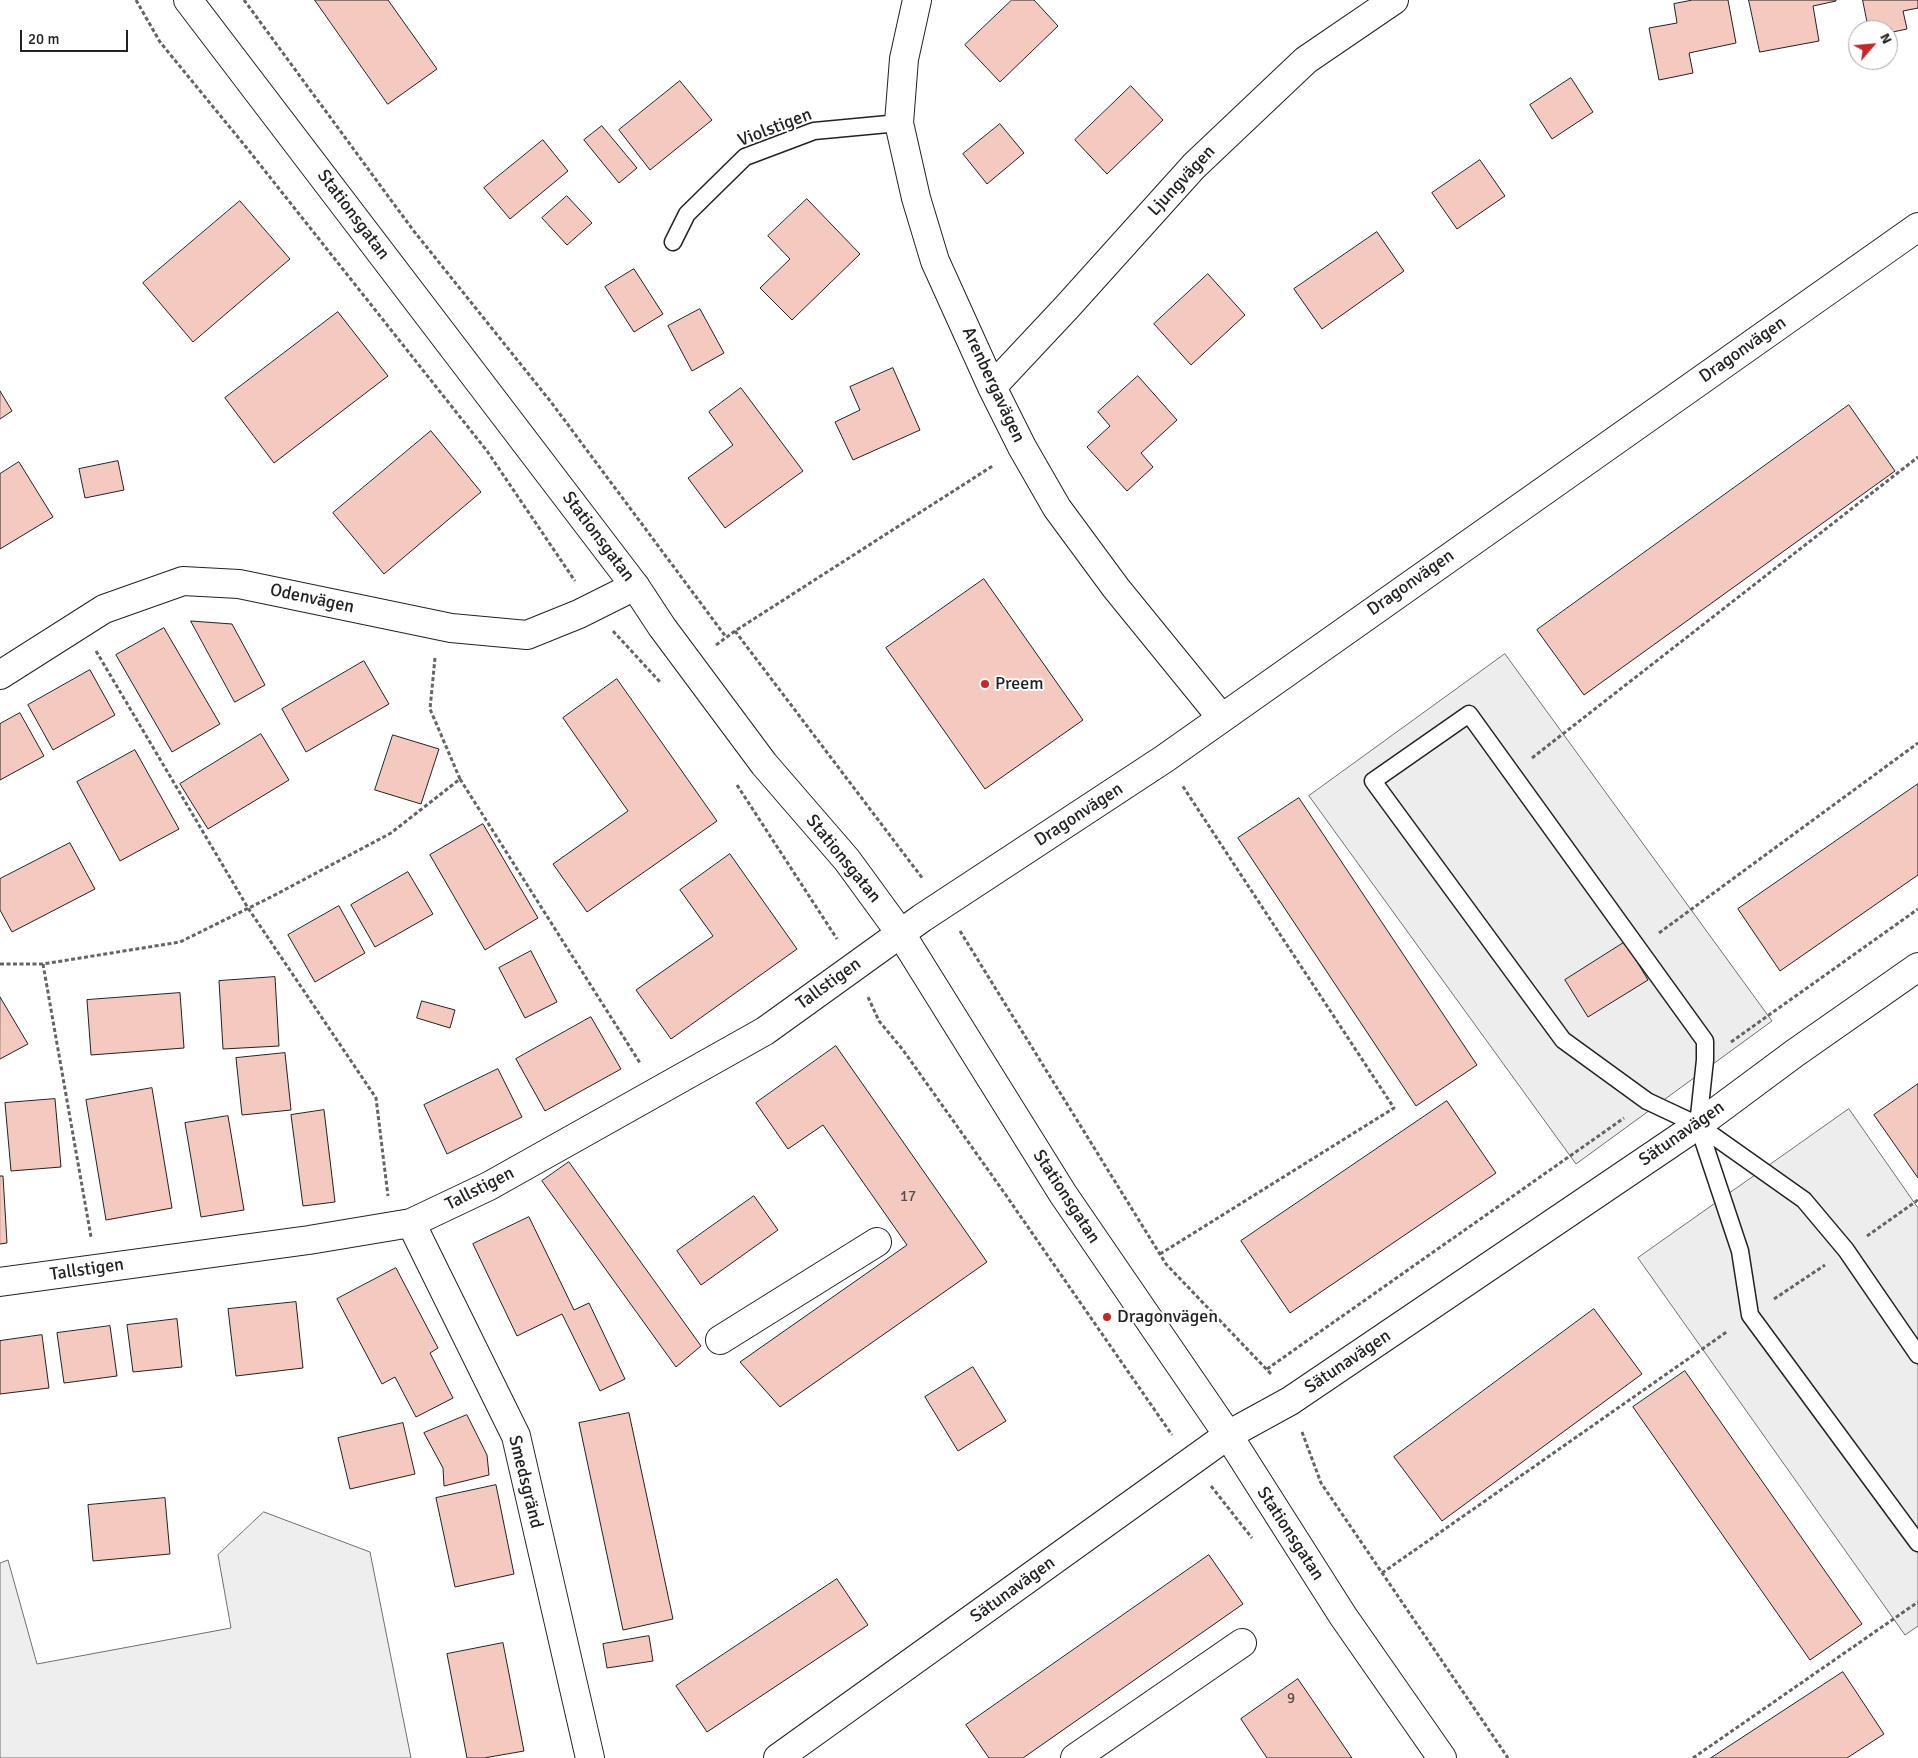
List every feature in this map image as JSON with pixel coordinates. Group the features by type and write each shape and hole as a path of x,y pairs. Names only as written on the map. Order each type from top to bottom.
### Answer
{"street":[{"name":"Stationsgatan","path":"188,0 635,586 662,627 764,764 847,860 902,934 1062,1194 1228,1435 1343,1616 1442,1758"},
{"name":"Arenbergavägen","path":"917,0 904,59 899,123 916,198 935,261 992,387 1022,447 1057,508 1116,588 1221,717"},
{"name":"Ljungvägen","path":"992,387 1067,308 1194,166 1306,60 1394,0"},
{"name":"Dragonvägen","path":"902,934 943,904 1164,759 1918,226"},
{"name":"Odenvägen","path":"0,675 104,610 183,581 239,584 438,625 527,635 594,607 635,586"},
{"name":"Tallstigen","path":"0,1282 309,1240 401,1224 489,1186 766,1031 854,966 902,934"},
{"name":"Sätunavägen","path":"778,1758 1193,1462 1228,1435 1290,1401 1698,1124 1918,966"},
{"name":"Smedsgränd","path":"401,1224 516,1436 590,1758"},
{"path":"720,1340 877,1242"},
{"path":"1075,1758 1242,1643"}],"lane":[{"name":"Violstigen","path":"673,242 687,214 745,156 814,131 899,123"},
{"path":"1918,1355 1846,1250 1804,1200 1698,1124 1647,1101 1563,1040 1373,781 1469,714 1705,1041 1705,1060 1698,1124 1740,1251 1750,1315 1918,1543"}],"path":[{"path":"136,0 160,42 246,147 487,451 599,617 660,683"},
{"path":"244,0 413,230 550,402 726,637"},
{"path":"690,664 735,630 1022,447"},
{"path":"1512,773 1918,457"},
{"path":"80,625 248,908 376,1098 401,1224"},
{"path":"438,625 430,709 460,779 658,1091"},
{"path":"735,630 943,904 1166,1264 1267,1369 1290,1401 1321,1483 1508,1758"},
{"path":"1638,948 1918,743"},
{"path":"1160,1254 1394,1108 1164,759"},
{"path":"0,964 43,964 180,942 391,833 460,779"},
{"path":"736,784 854,966 879,1021 903,1050 1003,1191 1176,1441 1256,1543"},
{"path":"1705,1060 1918,909"},
{"path":"43,964 96,1269"},
{"path":"1267,1369 1647,1101"},
{"path":"1382,1573 1750,1315 1918,1200"},
{"path":"1692,1758 1918,1602"}],"shaded area":[{"path":"1505,654 1772,1021 1576,1164 1309,796"},
{"path":"1849,1109 1918,1208 1918,1626 1905,1635 1638,1258"},
{"path":"264,1512 370,1552 411,1758 0,1758 0,1563 8,1560 37,1664 231,1628 218,1555"}],"building":[{"path":"315,0 388,0 437,69 388,104"},
{"path":"1012,0 1034,0 1058,26 1000,82 965,45"},
{"path":"1693,0 1728,0 1736,43 1689,53 1693,73 1659,80 1649,28 1677,23 1674,4"},
{"path":"1749,0 1836,1 1813,6 1819,41 1760,52"},
{"path":"1863,0 1918,0 1918,8 1903,11 1907,29 1898,31 1898,20 1867,20"},
{"path":"1571,78 1593,112 1552,139 1530,105"},
{"path":"680,81 712,120 650,170 619,130"},
{"path":"1131,86 1163,120 1107,174 1075,140"},
{"path":"1000,124 1024,153 987,184 963,154"},
{"path":"602,126 637,168 619,183 584,140"},
{"path":"543,140 568,171 510,219 484,188"},
{"path":"1480,160 1505,196 1457,229 1432,193"},
{"path":"567,196 592,223 567,245 542,218"},
{"path":"807,199 860,254 792,320 760,288 790,259 768,236"},
{"path":"240,201 290,259 193,342 143,283"},
{"path":"1377,232 1404,271 1322,329 1294,289"},
{"path":"634,269 663,314 634,332 605,287"},
{"path":"1208,274 1245,315 1191,365 1154,324"},
{"path":"700,309 724,353 692,371 668,326"},
{"path":"338,312 388,376 274,463 225,398"},
{"path":"893,368 920,430 853,460 835,422 860,410 850,387"},
{"path":"1138,376 1177,420 1141,453 1153,467 1127,491 1087,447 1110,426 1098,412"},
{"path":"741,388 803,471 725,528 688,478 733,445 709,412"},
{"path":"0,391 12,411 0,419"},
{"path":"1849,405 1895,471 1584,695 1537,630"},
{"path":"431,431 481,492 384,574 333,513"},
{"path":"118,461 124,490 85,498 79,469"},
{"path":"19,462 53,517 0,549 0,474"},
{"name":"Preem","path":"984,579 1083,720 985,789 886,648"},
{"path":"191,621 232,624 265,685 235,702"},
{"path":"164,628 220,724 172,752 116,655"},
{"path":"364,661 389,704 306,752 282,709"},
{"path":"90,670 115,715 53,750 28,705"},
{"path":"617,679 717,821 587,912 553,864 628,811 563,718"},
{"path":"20,713 44,756 0,780 0,724"},
{"path":"261,734 289,780 208,829 180,784"},
{"path":"393,735 439,749 421,804 375,790"},
{"path":"135,750 179,829 120,861 77,782"},
{"path":"1918,784 1918,875 1780,971 1738,909"},
{"path":"1299,798 1477,1065 1416,1106 1238,838"},
{"path":"483,824 538,918 485,950 430,855"},
{"path":"70,843 95,889 12,932 0,910 0,879"},
{"path":"730,854 797,949 671,1039 636,990 713,936 680,890"},
{"path":"408,872 433,914 375,947 351,905"},
{"path":"339,906 365,953 315,982 288,935"},
{"path":"1625,942 1648,980 1588,1017 1565,980"},
{"path":"531,951 557,1002 525,1018 499,968"},
{"path":"275,977 279,1046 223,1049 219,981"},
{"path":"180,993 184,1048 91,1055 87,1000"},
{"path":"0,997 28,1044 0,1059"},
{"path":"422,1001 455,1010 450,1028 417,1018"},
{"path":"591,1017 621,1069 545,1111 516,1059"},
{"path":"836,1046 987,1262 780,1407 740,1362 907,1245 823,1125 788,1149 756,1103"},
{"path":"285,1053 291,1110 242,1115 236,1058"},
{"path":"498,1069 522,1117 447,1154 424,1105"},
{"path":"1918,1084 1918,1178 1874,1115"},
{"path":"152,1088 172,1208 106,1220 86,1100"},
{"path":"55,1099 61,1167 11,1171 5,1103"},
{"path":"1447,1101 1496,1173 1290,1313 1241,1241"},
{"path":"324,1110 335,1202 303,1206 291,1115"},
{"path":"228,1116 244,1210 201,1217 185,1123"},
{"path":"569,1162 701,1346 676,1367 542,1181"},
{"path":"0,1176 3,1176 7,1243 0,1244"},
{"path":"754,1196 778,1230 701,1285 677,1251"},
{"path":"529,1217 574,1310 589,1303 625,1379 600,1391 562,1314 517,1336 473,1244"},
{"path":"396,1268 438,1348 430,1353 453,1398 416,1417 395,1377 382,1384 337,1299"},
{"path":"296,1302 303,1368 236,1376 228,1309"},
{"path":"1594,1309 1642,1374 1442,1521 1394,1457"},
{"path":"177,1319 182,1367 133,1372 127,1325"},
{"path":"110,1326 117,1376 64,1383 57,1333"},
{"path":"42,1335 49,1388 0,1394 0,1341"},
{"path":"973,1367 1006,1421 958,1451 925,1397"},
{"path":"1685,1371 1862,1624 1810,1660 1633,1407"},
{"path":"629,1413 673,1619 623,1630 579,1423"},
{"path":"467,1415 487,1455 489,1475 444,1486 443,1468 424,1433"},
{"path":"403,1423 415,1474 350,1489 338,1438"},
{"path":"496,1485 514,1574 455,1587 436,1498"},
{"path":"165,1498 170,1554 93,1561 88,1505"},
{"path":"1209,1555 1243,1604 1023,1758 989,1758 966,1725"},
{"path":"837,1579 868,1625 707,1732 676,1686"},
{"path":"649,1636 653,1661 607,1668 603,1644"},
{"path":"503,1643 524,1751 484,1758 467,1758 447,1654"},
{"path":"1843,1672 1884,1734 1847,1758 1711,1758"},
{"path":"1298,1679 1352,1758 1267,1758 1241,1719"}],"place":[{"name":"Preem","path":"985,684"},
{"name":"Dragonvägen","path":"1107,1317"}]}
